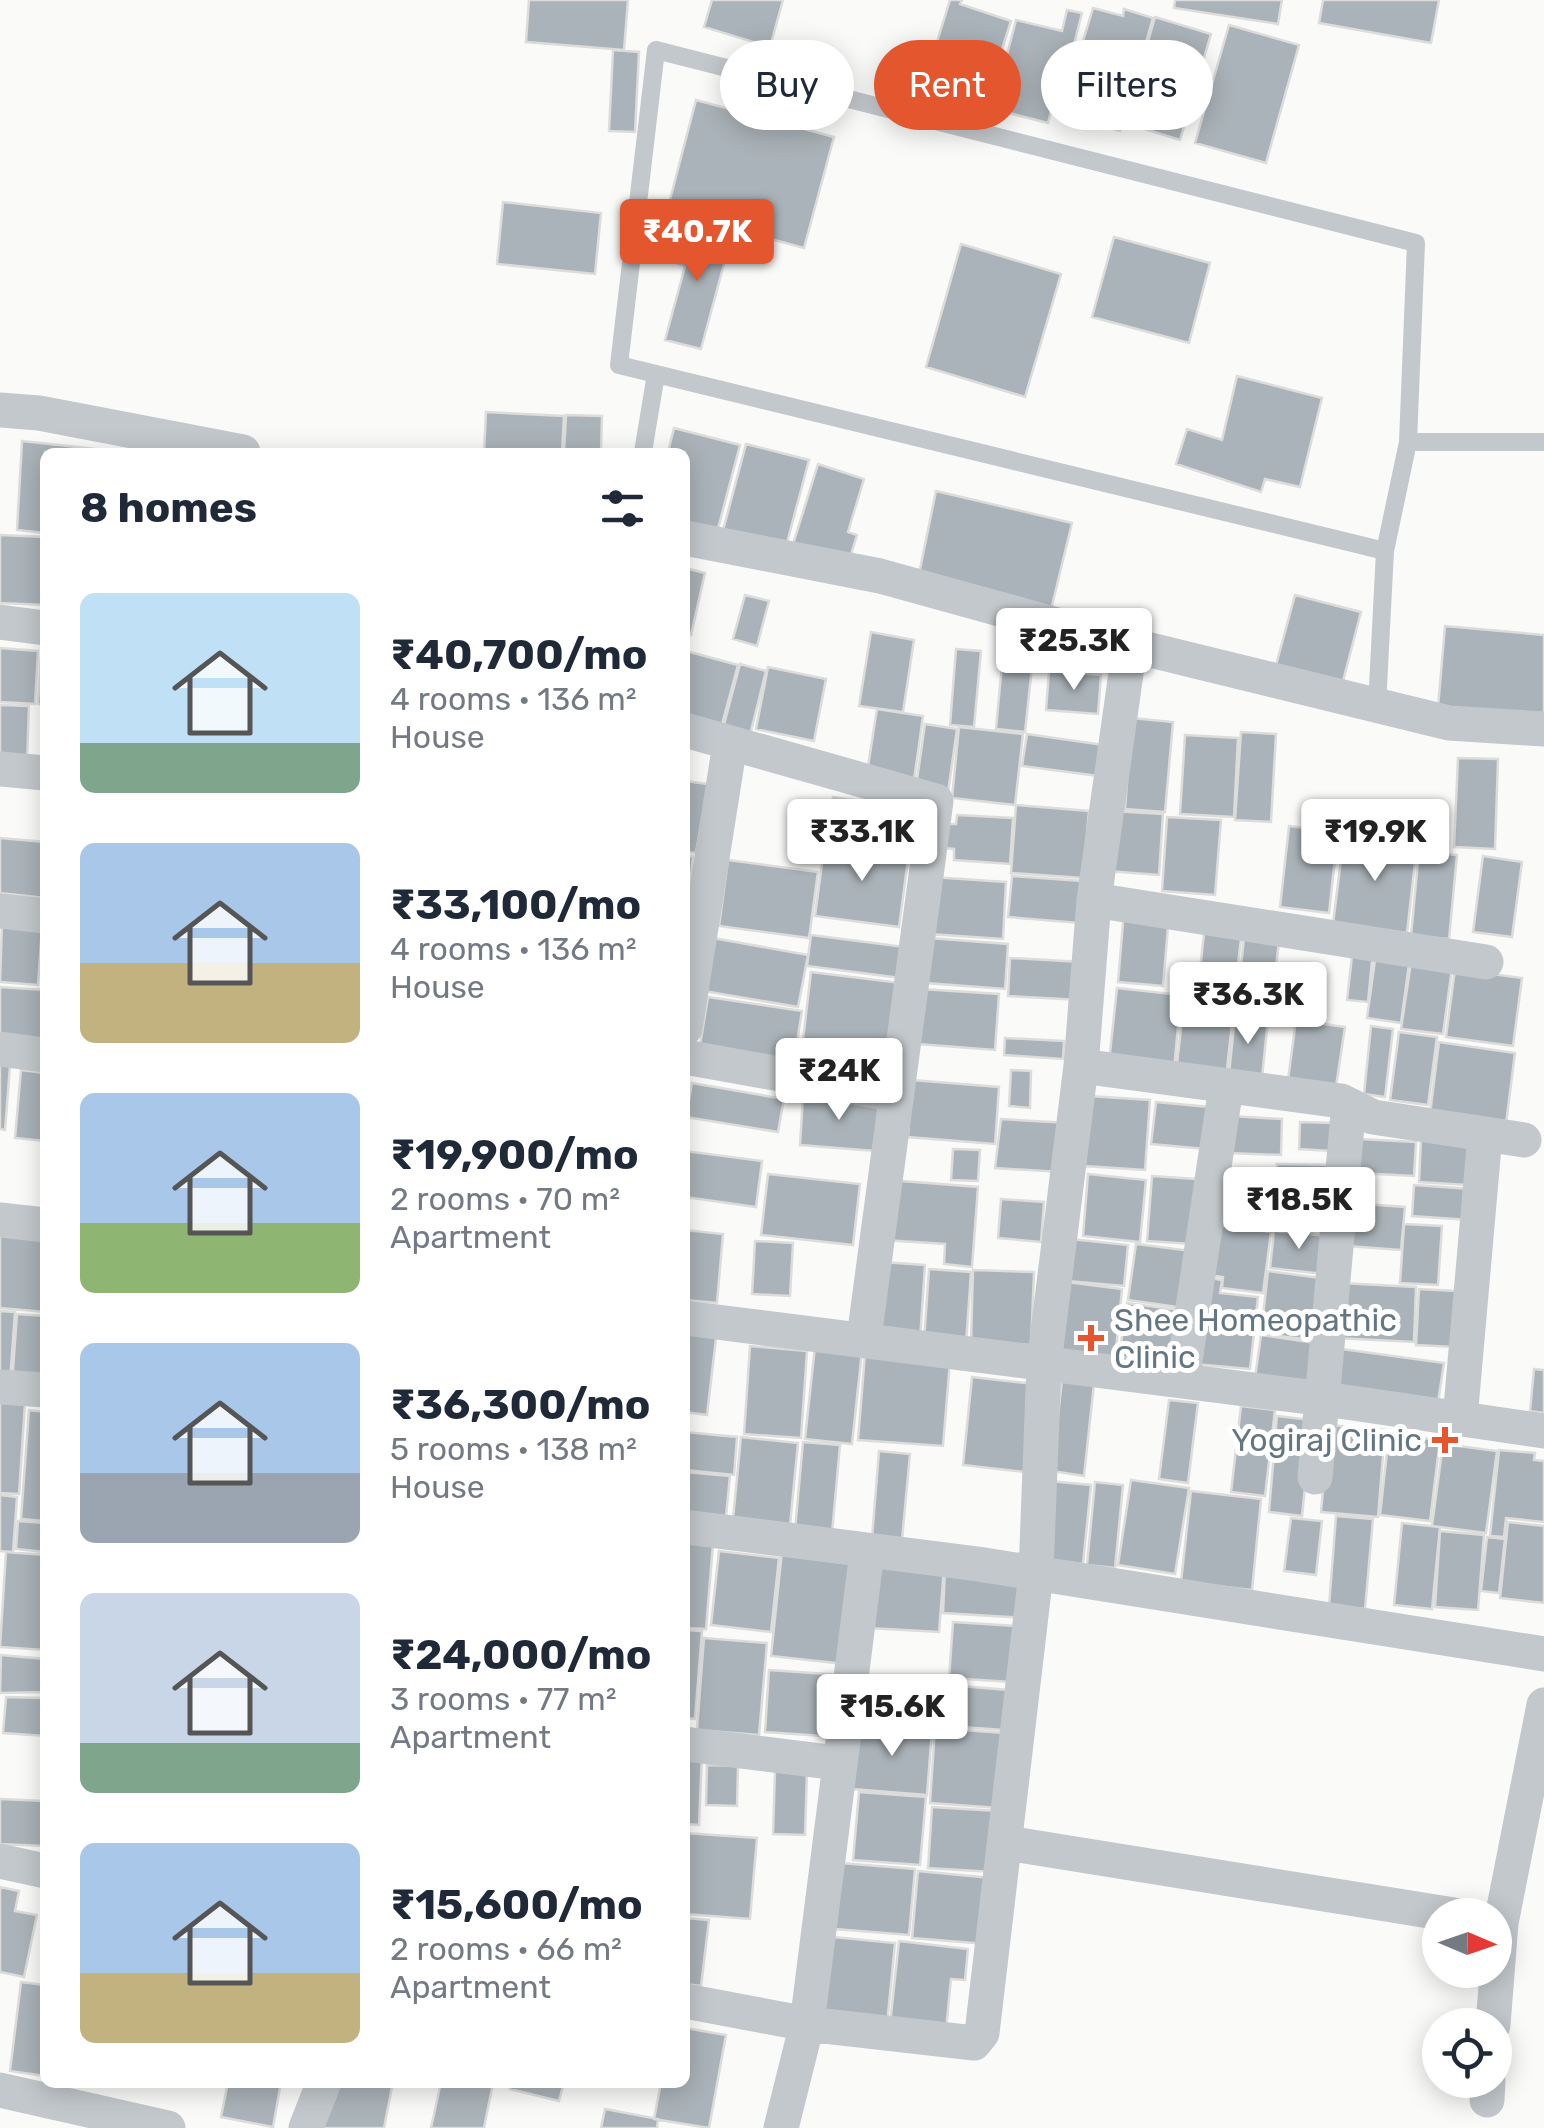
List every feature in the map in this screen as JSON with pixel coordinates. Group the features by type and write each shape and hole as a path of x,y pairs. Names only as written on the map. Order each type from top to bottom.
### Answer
{"street":[{"path":"0,410 39,413 222,448"},
{"path":"690,539 880,576 1130,645 1449,724 1544,729"},
{"path":"0,622 40,627"},
{"path":"690,2002 807,2024 980,2040 1007,1843 1036,1573 1044,1364 1081,1066 1094,900 1130,645"},
{"path":"690,732 936,801 864,1338"},
{"path":"690,996 730,744"},
{"path":"0,769 40,773"},
{"path":"1094,900 1486,962"},
{"path":"0,911 40,915"},
{"path":"0,1049 40,1053"},
{"path":"690,1058 897,1095"},
{"path":"1081,1066 1341,1102 1373,1117 1524,1140"},
{"path":"1182,1380 1226,1086"},
{"path":"1316,1477 1348,1115 1341,1102"},
{"path":"1460,1419 1485,1136"},
{"path":"0,1220 40,1224"},
{"path":"690,1319 1182,1380 1544,1432"},
{"path":"0,1387 40,1390"},
{"path":"690,1528 1036,1573 1544,1654"},
{"path":"780,2128 807,2024 867,1552"},
{"path":"1503,1898 1544,1705"},
{"path":"690,1745 838,1763"},
{"path":"1007,1843 1422,1910"},
{"path":"0,1861 40,1870"},
{"path":"306,2128 322,2088"},
{"path":"0,2090 168,2128"}],"lane":[{"path":"1377,706 1385,551 1408,442 1416,244 656,50 620,364 1385,551"},
{"path":"644,448 656,374"},
{"path":"1408,442 1544,442"}],"building":[{"path":"529,0 628,0 624,50 526,42"},
{"path":"712,0 783,0 772,40 747,40 704,27"},
{"path":"950,0 962,0 960,4 1011,21 1005,40 938,40"},
{"path":"1175,0 1282,0 1278,24 1174,8"},
{"path":"1323,0 1439,0 1431,43 1319,23"},
{"path":"1093,8 1123,16 1124,9 1153,18 1147,40 1083,40"},
{"path":"1067,10 1082,13 1075,40 1041,40 1041,121 1021,116 1021,40 1011,40 1016,20 1062,31"},
{"path":"1155,17 1211,34 1209,40 1148,40"},
{"path":"1229,25 1299,45 1266,163 1195,143 1199,130 1213,130 1213,81"},
{"path":"613,50 639,52 635,132 609,131"},
{"path":"696,100 720,106 720,130 808,130 834,137 804,248 667,211"},
{"path":"1148,130 1183,130 1180,140"},
{"path":"503,202 601,213 595,274 497,264"},
{"path":"678,223 731,238 701,349 665,340 685,266 676,263 683,237 675,235"},
{"path":"1114,237 1210,263 1189,343 1092,317"},
{"path":"961,244 1061,274 1025,397 926,367"},
{"path":"1237,376 1322,398 1300,487 1265,479 1261,492 1176,464 1187,429 1222,440"},
{"path":"486,412 564,416 562,448 484,448"},
{"path":"566,415 602,416 601,448 564,448"},
{"path":"674,428 740,445 715,540 690,533 690,448 669,448"},
{"path":"22,441 87,448 40,448 40,532 17,530"},
{"path":"746,444 809,460 784,554 721,538"},
{"path":"818,464 864,479 848,532 857,535 848,564 790,554"},
{"path":"936,491 1072,523 1049,618 918,579"},
{"path":"0,535 40,537 40,605 0,603"},
{"path":"690,569 705,573 690,635"},
{"path":"745,595 769,601 757,646 733,639"},
{"path":"1295,595 1361,612 1336,708 1269,691"},
{"path":"1445,626 1544,635 1544,728 1437,719"},
{"path":"871,632 914,640 903,712 859,706"},
{"path":"0,648 38,651 35,704 0,702"},
{"path":"956,649 981,651 974,727 950,725"},
{"path":"690,652 738,665 721,728 690,719"},
{"path":"740,664 766,671 749,739 722,732"},
{"path":"1002,664 1032,667 1025,732 996,729"},
{"path":"768,667 826,679 814,741 756,729"},
{"path":"1049,671 1101,675 1098,714 1046,710"},
{"path":"0,705 29,706 27,761 0,759"},
{"path":"877,709 923,716 914,780 867,773"},
{"path":"1132,718 1173,722 1165,812 1125,809"},
{"path":"925,724 957,729 948,792 916,787"},
{"path":"959,727 1023,734 1015,805 952,798"},
{"path":"1241,732 1276,734 1271,822 1235,820"},
{"path":"1027,734 1104,745 1099,776 1022,766"},
{"path":"1185,735 1238,738 1234,817 1180,814"},
{"path":"1458,758 1498,759 1495,849 1454,847"},
{"path":"690,782 708,784 696,853 690,852"},
{"path":"833,797 921,811 915,850 827,835"},
{"path":"1016,805 1089,811 1083,878 1011,873"},
{"path":"1112,811 1163,814 1159,875 1108,871"},
{"path":"957,815 1013,818 1010,864 954,860 954,849 944,848 945,824 956,824"},
{"path":"1167,817 1221,820 1215,895 1162,891"},
{"path":"1289,826 1338,832 1329,913 1280,907"},
{"path":"1344,835 1417,844 1407,933 1333,924"},
{"path":"0,838 40,842 40,897 0,893"},
{"path":"825,841 909,852 899,927 815,916"},
{"path":"1419,851 1457,855 1449,939 1411,936"},
{"path":"1483,856 1522,862 1512,937 1473,932"},
{"path":"728,860 818,872 809,938 719,926"},
{"path":"1012,876 1082,881 1079,923 1008,917"},
{"path":"932,877 1006,882 1003,939 929,934"},
{"path":"1124,911 1169,915 1163,986 1118,982"},
{"path":"2,924 40,928 38,985 0,982"},
{"path":"1205,925 1242,929 1234,1000 1197,996"},
{"path":"811,935 905,947 901,978 807,966"},
{"path":"713,938 808,955 798,1007 704,991"},
{"path":"929,938 1008,944 1005,989 926,983"},
{"path":"1244,938 1279,942 1271,1006 1237,1002"},
{"path":"1353,947 1373,950 1368,1002 1347,1000"},
{"path":"1376,953 1410,957 1401,1023 1367,1018"},
{"path":"1010,958 1083,962 1081,1000 1008,996"},
{"path":"1411,962 1452,968 1443,1034 1401,1029"},
{"path":"1455,969 1522,978 1513,1046 1446,1037"},
{"path":"811,972 901,983 891,1067 801,1057"},
{"path":"0,987 40,990 40,1045 0,1042"},
{"path":"1117,988 1181,995 1174,1069 1109,1062"},
{"path":"921,989 999,994 995,1050 918,1044"},
{"path":"708,997 802,1011 793,1067 699,1052"},
{"path":"1184,1001 1234,1006 1226,1078 1176,1073"},
{"path":"1236,1006 1269,1010 1261,1087 1228,1084"},
{"path":"1296,1020 1345,1027 1335,1093 1287,1087"},
{"path":"1371,1026 1393,1029 1385,1097 1364,1094"},
{"path":"1399,1032 1437,1037 1428,1105 1390,1100"},
{"path":"1005,1038 1064,1041 1063,1059 1004,1055"},
{"path":"1439,1042 1515,1053 1506,1124 1430,1114"},
{"path":"0,1065 10,1066 5,1130 0,1129"},
{"path":"21,1070 40,1072 40,1140 15,1138"},
{"path":"1011,1070 1031,1071 1030,1108 1009,1106"},
{"path":"912,1080 999,1087 995,1144 908,1137"},
{"path":"692,1083 784,1099 778,1132 690,1118"},
{"path":"803,1096 879,1102 875,1151 800,1145"},
{"path":"1089,1096 1150,1100 1145,1170 1084,1166"},
{"path":"1156,1102 1209,1107 1205,1149 1151,1144"},
{"path":"1231,1116 1282,1119 1281,1155 1229,1153"},
{"path":"1001,1119 1069,1123 1060,1172 995,1168"},
{"path":"1300,1122 1333,1123 1331,1151 1299,1149"},
{"path":"1360,1139 1416,1142 1414,1176 1358,1173"},
{"path":"1421,1139 1471,1142 1468,1185 1419,1182"},
{"path":"953,1149 980,1150 978,1181 951,1180"},
{"path":"690,1152 762,1161 756,1207 690,1198"},
{"path":"1277,1164 1337,1165 1336,1218 1320,1217 1320,1228 1298,1227 1298,1216 1276,1216"},
{"path":"768,1174 860,1184 853,1245 761,1235"},
{"path":"1088,1174 1146,1180 1140,1242 1083,1236"},
{"path":"1152,1176 1196,1179 1192,1244 1147,1241"},
{"path":"889,1180 978,1187 972,1267 944,1264 945,1244 884,1240"},
{"path":"1414,1185 1471,1189 1469,1220 1412,1216"},
{"path":"1214,1187 1271,1188 1271,1209 1214,1209"},
{"path":"1001,1199 1044,1202 1041,1242 998,1238"},
{"path":"1350,1203 1405,1207 1401,1250 1347,1246"},
{"path":"1404,1224 1442,1226 1438,1285 1400,1283"},
{"path":"1216,1225 1271,1232 1263,1293 1222,1288 1223,1277 1209,1275"},
{"path":"690,1231 723,1234 717,1303 690,1300"},
{"path":"1274,1231 1328,1236 1324,1274 1270,1268"},
{"path":"0,1236 40,1240 40,1312 0,1308"},
{"path":"1071,1239 1128,1245 1124,1286 1067,1281"},
{"path":"755,1241 793,1243 790,1296 752,1294"},
{"path":"1136,1244 1192,1251 1184,1308 1128,1300"},
{"path":"881,1262 925,1265 920,1340 876,1336"},
{"path":"929,1269 971,1272 966,1344 924,1341"},
{"path":"973,1270 1034,1272 1031,1345 971,1342"},
{"path":"1268,1271 1328,1279 1321,1341 1261,1334"},
{"path":"1203,1277 1222,1280 1220,1293 1258,1297 1250,1369 1194,1364"},
{"path":"1067,1282 1122,1289 1115,1359 1059,1353"},
{"path":"1340,1283 1416,1287 1414,1342 1337,1338"},
{"path":"1419,1289 1457,1291 1454,1347 1416,1345"},
{"path":"1127,1303 1179,1310 1171,1365 1119,1357"},
{"path":"0,1311 15,1312 10,1381 0,1381"},
{"path":"17,1314 40,1316 40,1385 12,1383"},
{"path":"690,1327 717,1330 707,1415 690,1413"},
{"path":"1261,1335 1316,1343 1310,1386 1255,1378"},
{"path":"750,1346 807,1351 801,1438 744,1434"},
{"path":"815,1346 862,1351 852,1444 805,1439"},
{"path":"1335,1348 1444,1363 1438,1402 1330,1386"},
{"path":"865,1354 950,1361 943,1446 858,1440"},
{"path":"1534,1369 1544,1370 1544,1413 1530,1411"},
{"path":"972,1377 1034,1384 1025,1472 963,1465"},
{"path":"1062,1380 1094,1384 1084,1476 1052,1471"},
{"path":"1169,1400 1198,1403 1188,1483 1159,1479"},
{"path":"0,1401 25,1403 19,1494 0,1493"},
{"path":"1241,1406 1275,1410 1265,1496 1231,1492"},
{"path":"29,1410 40,1411 40,1521 21,1519"},
{"path":"1277,1416 1312,1420 1302,1516 1269,1512"},
{"path":"1329,1425 1385,1430 1378,1517 1321,1512"},
{"path":"690,1432 737,1437 734,1475 690,1471"},
{"path":"1389,1434 1440,1440 1430,1521 1380,1515"},
{"path":"741,1437 798,1443 790,1525 733,1519"},
{"path":"803,1442 840,1445 832,1533 795,1530"},
{"path":"1443,1444 1497,1451 1486,1533 1432,1526"},
{"path":"1499,1450 1535,1453 1534,1460 1544,1461 1544,1522 1506,1518 1504,1537 1490,1536"},
{"path":"879,1451 910,1454 902,1540 872,1538"},
{"path":"690,1472 730,1476 726,1516 690,1513"},
{"path":"1131,1480 1189,1488 1175,1574 1118,1565"},
{"path":"1049,1481 1091,1485 1083,1564 1041,1559"},
{"path":"1095,1482 1123,1485 1115,1568 1087,1565"},
{"path":"1191,1491 1261,1499 1252,1590 1181,1582"},
{"path":"0,1495 17,1497 13,1552 0,1551"},
{"path":"1336,1516 1373,1519 1365,1609 1329,1606"},
{"path":"1291,1518 1322,1521 1316,1575 1284,1571"},
{"path":"18,1521 40,1523 40,1551 16,1549"},
{"path":"1508,1522 1544,1526 1544,1603 1500,1598"},
{"path":"1402,1523 1440,1527 1432,1609 1394,1605"},
{"path":"1440,1531 1484,1535 1478,1610 1435,1607"},
{"path":"1487,1537 1505,1539 1499,1593 1481,1591"},
{"path":"690,1542 713,1544 706,1629 690,1628"},
{"path":"719,1551 779,1558 771,1632 711,1625"},
{"path":"782,1551 856,1558 845,1664 771,1656"},
{"path":"6,1552 40,1555 40,1650 0,1647"},
{"path":"878,1563 944,1568 939,1632 869,1628"},
{"path":"945,1570 1028,1575 1026,1618 943,1613"},
{"path":"953,1622 1016,1626 1012,1682 949,1678"},
{"path":"690,1630 702,1631 695,1719 690,1718"},
{"path":"704,1638 767,1643 759,1735 697,1730"},
{"path":"1,1655 40,1659 40,1692 0,1693"},
{"path":"769,1670 842,1675 837,1737 765,1732"},
{"path":"936,1684 1008,1690 1004,1730 933,1725"},
{"path":"6,1697 40,1698 40,1736 3,1733"},
{"path":"857,1724 932,1730 927,1795 852,1789"},
{"path":"935,1728 1005,1733 999,1808 930,1803"},
{"path":"690,1753 702,1754 699,1825 690,1824"},
{"path":"707,1765 738,1766 737,1806 706,1805"},
{"path":"775,1771 807,1772 805,1835 773,1834"},
{"path":"859,1792 926,1797 920,1865 853,1860"},
{"path":"0,1799 40,1801 40,1846 0,1844"},
{"path":"932,1807 997,1811 993,1872 928,1868"},
{"path":"690,1833 757,1838 750,1919 690,1914"},
{"path":"840,1863 915,1869 909,1935 835,1929"},
{"path":"918,1871 991,1878 986,1944 912,1938"},
{"path":"0,1887 19,1891 15,1911 37,1915 24,1977 0,1972"},
{"path":"690,1918 709,1920 701,1986 690,1985"},
{"path":"823,1936 895,1943 887,2024 815,2016"},
{"path":"899,1941 968,1949 965,1980 951,1979 946,2030 890,2024"},
{"path":"21,1982 40,1984 40,2075 10,2071"},
{"path":"690,2029 726,2035 709,2128 654,2119 660,2088 690,2088"},
{"path":"227,2088 280,2088 273,2127 221,2117"},
{"path":"329,2088 392,2088 384,2128 322,2128"},
{"path":"440,2088 492,2088 484,2128 431,2128"},
{"path":"510,2088 562,2088 559,2101"},
{"path":"605,2109 658,2119 657,2128 601,2128"}],"place":[{"name":"Shee Homeopathic Clinic","path":"1091,1338"},
{"name":"Yogiraj Clinic","path":"1445,1440"}]}
